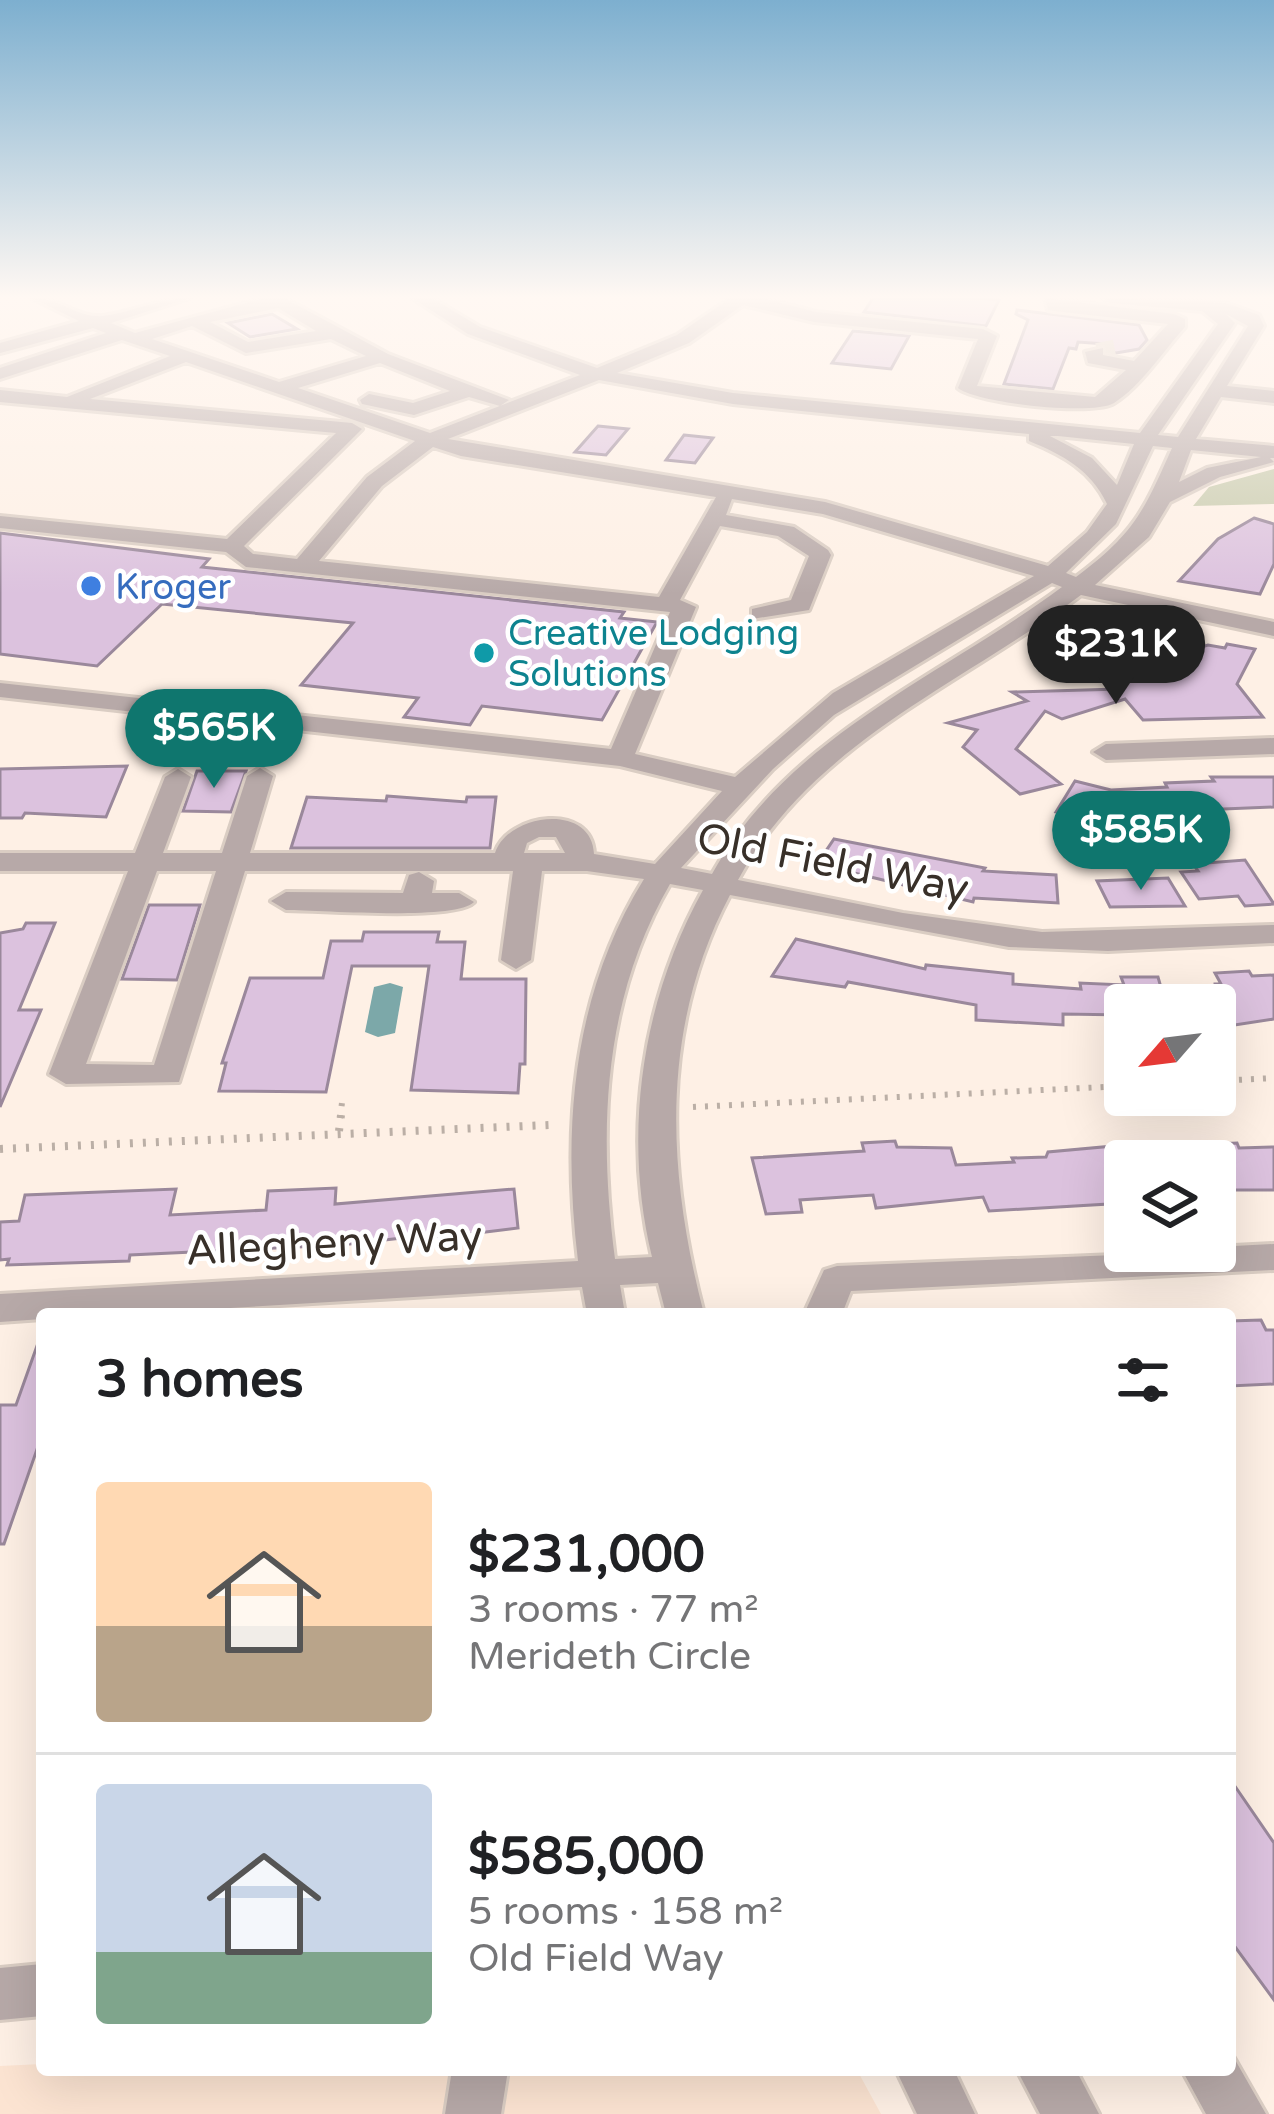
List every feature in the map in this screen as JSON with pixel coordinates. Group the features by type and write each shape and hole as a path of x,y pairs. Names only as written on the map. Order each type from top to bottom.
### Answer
{"street":[{"path":"7,397 352,429 232,546"},
{"path":"65,402 79,397"},
{"path":"304,397 437,435 492,458 730,490 825,508 1174,613 1274,629"},
{"path":"364,397 399,409 430,406 453,397"},
{"path":"485,397 500,400"},
{"path":"302,567 396,459 437,435 449,422 508,397"},
{"path":"437,435 468,428 535,397"},
{"path":"745,397 982,423 1151,433"},
{"path":"836,397 1189,437 1274,439"},
{"path":"1015,397 1098,403 1111,397"},
{"path":"605,1308 586,1166 586,1102 607,992 651,890 782,745 842,698 1080,551 1118,505 1151,433 1176,397"},
{"path":"683,1308 654,1148 655,1087 671,994 731,860 765,817 847,739 1084,583 1133,542 1165,497 1189,437 1216,397"},
{"path":"305,422 334,407"},
{"path":"982,423 1042,439 1084,459 1109,483 1118,505"},
{"path":"1189,437 1274,457"},
{"path":"1165,497 1214,472 1274,457"},
{"path":"666,605 730,490"},
{"path":"712,518 789,532 814,544 820,555 801,605 760,614"},
{"path":"0,522 232,546 246,560 302,567 684,607 620,758"},
{"path":"1084,583 1274,616"},
{"path":"0,690 620,758 741,787"},
{"path":"1106,752 1274,746"},
{"path":"178,777 66,1073 167,1075 260,776"},
{"path":"0,841 90,839 69,885 0,885"},
{"name":"Old Field Way","path":"0,862 579,862 664,872 920,926 1052,942 1274,934"},
{"path":"403,902 407,862"},
{"path":"516,961 518,862"},
{"path":"286,901 459,902"},
{"path":"825,1308 836,1279 1274,1257"},
{"name":"Allegheny Way","path":"0,1308 673,1269"},
{"path":"0,1994 36,1991"},
{"path":"473,2114 479,2076"},
{"path":"927,2076 946,2114"},
{"path":"1049,2076 1071,2114"},
{"path":"1214,2076 1238,2114"}],"path":[{"path":"1236,1080 1274,1078"},
{"path":"693,1107 1104,1087"},
{"path":"339,1132 343,1095"},
{"path":"0,1149 549,1125"}],"shaded area":[{"path":"36,2064 36,2076 860,2076 881,2114 0,2114 0,2066"}],"green space":[{"path":"1274,469 1274,504 1193,506 1209,487"}],"water":[{"path":"390,983 403,987 395,1033 378,1037 365,1032 374,987"}],"building":[{"path":"598,426 628,429 606,455 575,452"},
{"path":"684,435 713,438 695,463 666,460"},
{"path":"1254,518 1274,524 1274,564 1260,594 1179,581 1218,539"},
{"path":"0,533 209,559 202,567 624,612 620,618 657,622 602,720 482,706 470,725 404,717 418,698 301,685 353,623 162,604 97,666 0,654"},
{"path":"1150,629 1176,634 1161,658 1134,653"},
{"path":"1227,644 1255,649 1237,684 1263,717 1143,720 1125,699 1062,719 1045,711 1016,749 1061,784 1020,794 963,747 977,730 948,723 1027,701 1012,692 1118,689 1110,675 1208,645 1225,648"},
{"path":"127,766 106,817 25,813 22,818 0,818 0,769"},
{"path":"197,771 246,771 231,812 183,811"},
{"path":"1211,777 1274,777 1274,807 1126,813 1118,826 1056,812 1075,781 1111,790 1214,781"},
{"path":"387,796 466,802 467,797 496,797 490,848 291,848 307,797 386,801"},
{"path":"834,839 985,868 983,871 1056,875 1058,903 974,898 973,902 846,871 843,876 813,870"},
{"path":"1245,860 1274,904 1245,906 1238,896 1199,899 1181,872 1198,871 1193,864"},
{"path":"1168,878 1185,906 1110,907 1097,881"},
{"path":"149,905 200,905 177,980 122,979"},
{"path":"26,923 55,923 19,1010 41,1010 0,1107 0,933 23,929"},
{"path":"364,932 439,932 437,942 465,942 461,979 526,979 525,1064 520,1064 518,1093 411,1090 429,966 352,966 326,1092 219,1091 226,1063 222,1063 250,978 323,978 331,941 362,941"},
{"path":"796,939 925,969 926,965 1013,974 1013,984 1081,989 1080,983 1104,984 1104,1015 1063,1014 1063,1025 976,1020 976,1005 848,982 845,987 772,976"},
{"path":"1215,973 1274,975 1274,1019 1236,1025 1236,984 1221,984"},
{"path":"1121,977 1158,977 1160,984 1124,984"},
{"path":"895,1141 897,1147 951,1148 956,1165 1014,1162 1012,1158 1104,1147 1104,1204 989,1211 983,1197 876,1208 873,1195 800,1200 802,1212 766,1214 752,1158 864,1151 862,1143"},
{"path":"1236,1143 1239,1148 1274,1147 1274,1190 1236,1190"},
{"path":"336,1188 335,1204 514,1189 518,1228 341,1245 130,1255 129,1261 7,1265 9,1259 0,1260 0,1222 19,1221 25,1195 176,1189 170,1215 266,1210 268,1191"},
{"path":"1261,1320 1266,1330 1274,1330 1274,1384 1236,1386 1236,1321"},
{"path":"36,1349 36,1452 4,1544 0,1544 0,1405 16,1405"},
{"path":"1236,1788 1274,1843 1274,2000 1236,1948"}],"place":[{"name":"Kroger","path":"91,586"},
{"name":"Creative Lodging Solutions","path":"484,653"}]}
